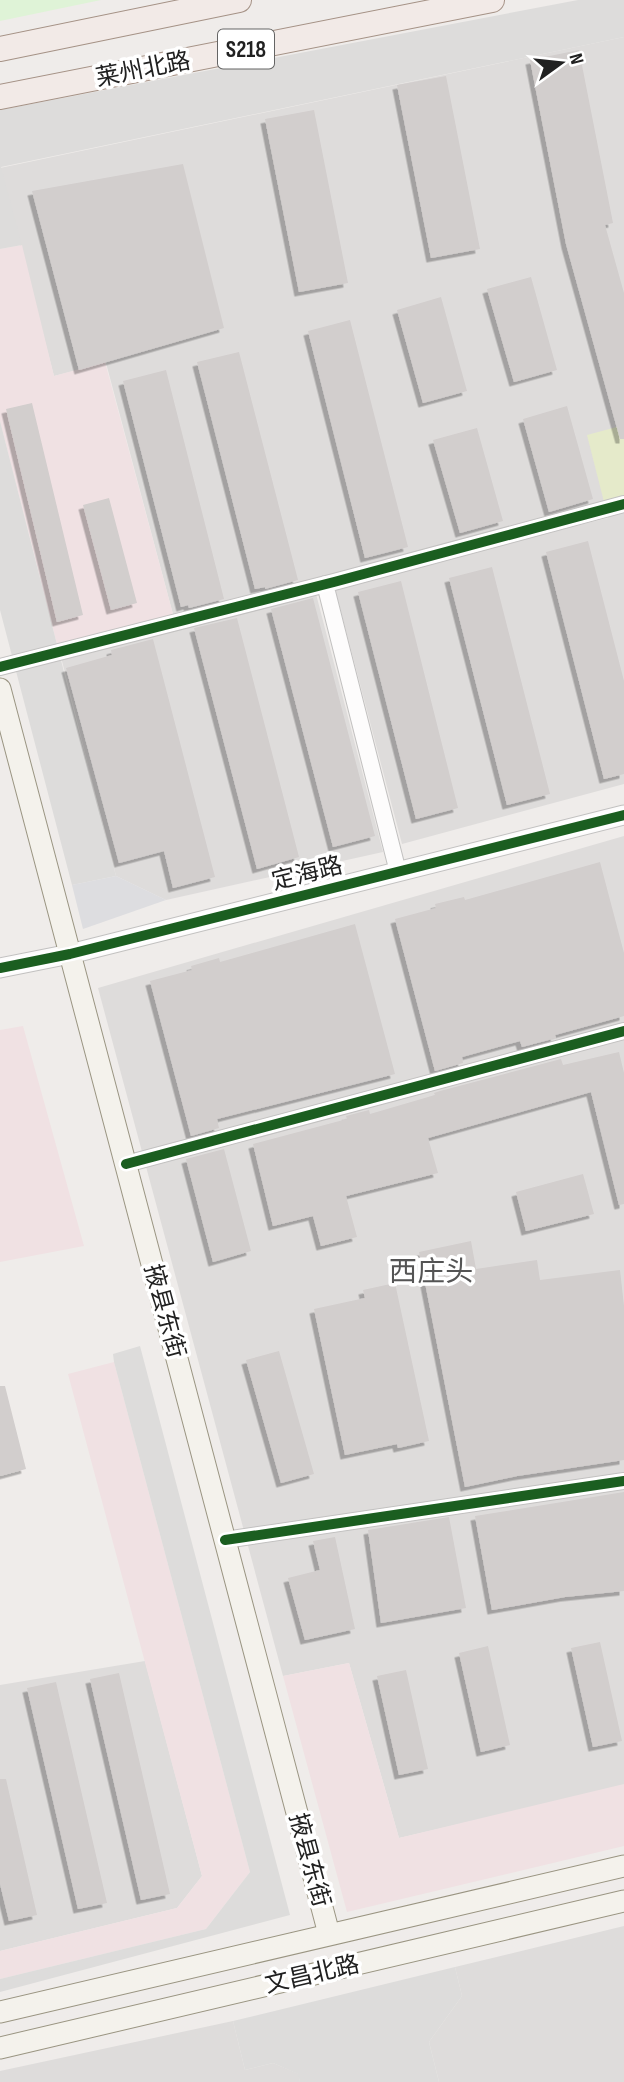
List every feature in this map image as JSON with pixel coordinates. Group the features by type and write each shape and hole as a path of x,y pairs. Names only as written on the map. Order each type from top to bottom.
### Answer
{"main road":[{"name":"莱州北路","path":"0,49 239,0"},
{"name":"莱州北路","path":"0,97 492,0"},
{"name":"掖县东街","path":"0,689 329,1934"},
{"name":"文昌北路","path":"0,2012 624,1866"},
{"name":"文昌北路","path":"0,2048 624,1901"}],"street":[{"path":"0,667 624,504"},
{"path":"325,584 398,872"},
{"name":"定海路","path":"0,968 70,954 624,815"},
{"path":"126,1164 624,1031"},
{"path":"225,1539 624,1481"}],"shaded area":[{"path":"578,0 624,0 624,37 1,167 22,245 0,249 0,110"},
{"path":"624,37 624,784 402,844 334,585 608,518 604,502 174,618 106,363 54,376 0,168"},
{"path":"22,245 54,376 105,362 174,618 58,648 0,421 0,249"},
{"path":"0,421 116,876 72,885 0,610"},
{"path":"315,590 383,852 166,900 116,876 61,657"},
{"path":"624,836 624,1786 399,1838 349,1663 283,1676 98,988"},
{"path":"116,876 166,900 83,929 72,885"},
{"path":"23,1026 84,1246 0,1262 0,1030"},
{"path":"140,1346 290,1915 0,1992 0,1979 206,1929 250,1872 114,1362 113,1354"},
{"path":"114,1362 250,1872 206,1929 0,1979 0,1951 177,1908 202,1876 68,1374"},
{"path":"145,1661 202,1876 177,1908 0,1951 0,1685"},
{"path":"349,1663 399,1838 624,1784 624,1846 347,1912 283,1676"},
{"path":"624,1926 624,2082 439,2082 429,2042 462,1996 455,1967"},
{"path":"455,1967 462,1996 429,2042 439,2082 300,2082 298,2074 273,2063 245,2070 233,2021"},
{"path":"233,2021 245,2070 273,2063 299,2074 300,2082 0,2082 0,2071"}],"green space":[{"path":"0,0 101,0 0,21"},
{"path":"624,425 624,497 604,502 587,435"}],"building":[{"path":"579,50 613,223 605,225 624,293 624,439 620,439 566,244 530,60"},
{"path":"446,76 480,249 431,258 397,85"},
{"path":"314,110 348,283 299,292 265,119"},
{"path":"183,164 224,328 79,370 32,191"},
{"path":"531,277 557,370 514,382 487,289"},
{"path":"441,297 467,391 423,403 397,310"},
{"path":"350,320 408,547 365,558 308,331"},
{"path":"239,352 298,580 265,589 255,589 197,362"},
{"path":"166,370 224,599 189,608 188,605 181,607 123,381"},
{"path":"32,403 83,615 57,622 6,409"},
{"path":"567,406 593,499 549,512 523,419"},
{"path":"477,428 503,521 460,533 433,440"},
{"path":"109,498 137,603 111,610 83,505"},
{"path":"588,541 624,681 624,774 604,779 546,552"},
{"path":"492,567 550,794 507,805 449,578"},
{"path":"401,581 458,808 416,819 358,592"},
{"path":"313,598 375,836 333,847 271,609"},
{"path":"237,618 299,857 257,869 194,628"},
{"path":"153,639 215,877 173,888 164,851 119,863 66,668 112,655 111,650"},
{"path":"600,862 624,953 624,1016 522,1047 520,1041 462,1057 463,1063 435,1071 395,919 436,908 435,904 464,897 465,900"},
{"path":"355,924 395,1074 217,1119 219,1128 191,1136 150,981 192,970 191,966 219,958 220,962"},
{"path":"619,1052 624,1073 624,1204 619,1205 591,1092 428,1138 438,1173 346,1196 357,1237 321,1246 313,1216 273,1226 253,1144 347,1119 346,1116 369,1110 370,1114 435,1095 434,1093 440,1091 561,1059 563,1065"},
{"path":"224,1149 251,1251 213,1262 186,1159"},
{"path":"583,1174 594,1214 526,1231 516,1192"},
{"path":"471,1241 476,1269 537,1260 540,1280 620,1270 624,1306 624,1460 517,1476 465,1487 419,1252"},
{"path":"395,1283 429,1441 398,1448 397,1444 345,1455 314,1309 365,1298 363,1290"},
{"path":"279,1351 314,1474 281,1483 246,1360"},
{"path":"0,1386 5,1386 26,1469 0,1476"},
{"path":"624,1492 624,1591 565,1597 492,1610 475,1516"},
{"path":"449,1517 466,1608 381,1623 368,1530"},
{"path":"335,1537 355,1629 305,1640 288,1578 320,1570 313,1541"},
{"path":"600,1642 622,1741 593,1747 571,1648"},
{"path":"488,1646 510,1745 481,1752 459,1653"},
{"path":"406,1670 428,1769 399,1775 377,1676"},
{"path":"119,1673 170,1894 141,1900 90,1679"},
{"path":"56,1682 107,1903 78,1909 27,1688"},
{"path":"0,1779 6,1779 37,1915 9,1921 0,1884"}],"cycle path":[{"path":"0,667 334,582 624,504"},
{"path":"0,968 70,954 624,815"},
{"path":"126,1164 624,1031"},
{"path":"225,1540 624,1481"}],"district":[{"name":"西庄头","path":"431,1271"}]}
